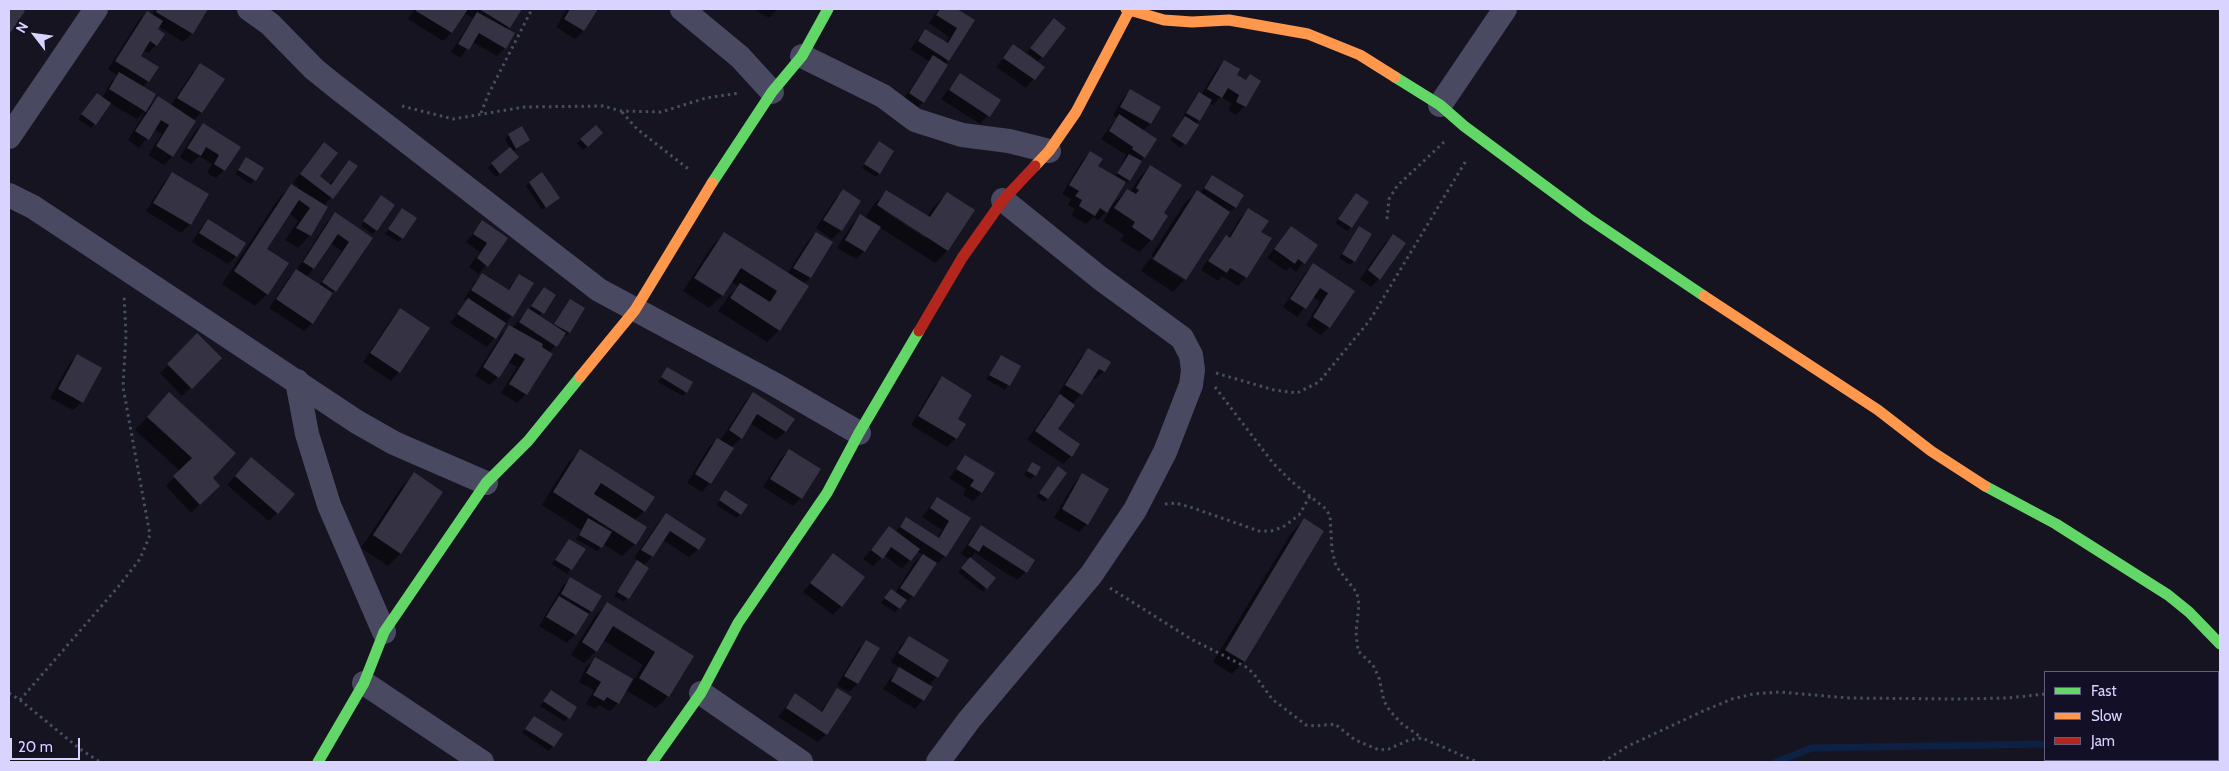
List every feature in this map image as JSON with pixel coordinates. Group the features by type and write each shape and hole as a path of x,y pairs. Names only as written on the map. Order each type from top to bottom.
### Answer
{"street":[{"path":"9,137 96,9"},
{"path":"249,9 270,24 314,69 335,86 599,290 774,384 859,433"},
{"path":"682,9 740,57 772,92"},
{"path":"318,762 364,683 384,632 486,482 528,441 635,310 711,186 772,92 802,56 828,9"},
{"path":"1246,9 1272,26"},
{"path":"1440,105 1505,9"},
{"path":"652,762 701,693 738,623 827,493 859,433 962,258 1004,200 1049,151 1076,112 1128,10 1164,20 1192,22 1229,20 1272,26 1308,34 1360,55 1440,105 1464,126 1588,218 1704,297 1863,400 1931,451 1993,491 2056,524 2168,595 2189,612 2220,644"},
{"path":"802,56 883,96 915,120 962,135 1009,141 1049,151"},
{"path":"9,195 33,207 122,265 357,422 394,444 486,482"},
{"path":"938,762 969,720 1091,575 1135,510 1165,452 1191,385 1193,370 1190,355 1182,338 1100,278 1004,200"},
{"path":"296,381 307,434 329,505 384,632"},
{"path":"364,683 482,762"},
{"path":"701,693 801,762"}],"path":[{"path":"481,113 488,95 532,9"},
{"path":"399,106 453,119 524,107 610,107 621,111 661,112 706,98 748,92 772,92"},
{"path":"621,111 636,129 711,186"},
{"path":"1387,219 1389,199 1397,186 1436,148 1464,126"},
{"path":"1190,355 1201,369 1274,390 1297,393 1319,382 1370,320 1480,137"},
{"path":"20,700 118,587 140,559 150,535 123,387 126,335 122,265"},
{"path":"1213,384 1273,463 1291,481 1322,504 1330,516 1332,550 1336,566 1357,593 1360,605 1356,632 1358,651 1373,666 1379,678 1384,701 1390,711 1401,723 1422,738 1477,762"},
{"path":"1135,510 1176,503 1259,531 1271,531 1283,527 1299,515 1310,496"},
{"path":"1091,575 1191,639 1250,669 1272,699 1306,725 1335,724 1355,740 1379,750 1389,749 1409,740 1422,738"},
{"path":"1603,762 1628,746 1702,711 1732,699 1753,694 1780,692 1850,698 1958,699 2008,698 2044,694"},
{"path":"9,693 80,749 100,762"}],"building":[{"path":"9,9 23,9 25,11 11,32 9,31"},
{"path":"157,9 208,9 193,34 156,12"},
{"path":"417,9 468,9 452,33 416,11"},
{"path":"479,9 522,9 510,28"},
{"path":"570,9 598,9 584,31 564,19"},
{"path":"940,9 957,9 975,20 949,61 918,41 925,29 948,43 957,28 936,15"},
{"path":"147,11 163,21 158,29 165,34 157,46 150,41 141,56 159,67 149,82 115,61"},
{"path":"477,12 515,33 506,49 479,33 469,50 458,44"},
{"path":"1054,18 1066,28 1043,58 1030,48"},
{"path":"1013,44 1045,67 1035,80 1003,58"},
{"path":"933,55 948,65 924,103 909,93"},
{"path":"1224,60 1240,69 1237,75 1246,80 1250,74 1261,81 1246,107 1236,102 1239,95 1228,88 1222,98 1207,89"},
{"path":"200,63 225,79 202,113 177,98"},
{"path":"119,72 156,94 146,112 109,89"},
{"path":"960,73 1001,100 990,117 949,90"},
{"path":"1130,89 1161,107 1151,124 1120,107"},
{"path":"1199,92 1212,100 1200,121 1186,113"},
{"path":"97,93 111,103 96,125 81,114"},
{"path":"158,96 196,121 173,157 156,146 169,125 161,120 149,140 135,131"},
{"path":"1119,114 1157,139 1145,158 1132,149 1133,147 1109,131"},
{"path":"1185,116 1199,125 1186,145 1172,136"},
{"path":"203,123 241,147 225,171 214,164 219,155 206,147 201,156 187,148"},
{"path":"596,125 603,133 588,147 580,139"},
{"path":"522,126 530,140 516,149 508,134"},
{"path":"879,141 894,151 880,174 864,164"},
{"path":"324,142 338,153 320,176 331,185 349,160 358,166 333,199 300,174"},
{"path":"510,147 519,157 500,174 491,163"},
{"path":"1090,151 1103,159 1098,166 1126,182 1107,213 1100,208 1095,216 1079,206 1082,200 1075,196 1079,191 1069,185"},
{"path":"1129,154 1142,161 1130,181 1117,173"},
{"path":"246,157 264,168 256,181 238,170"},
{"path":"1150,165 1182,185 1164,213 1168,216 1152,241 1132,227 1135,222 1114,208 1127,189 1136,194 1139,190 1136,188"},
{"path":"172,172 209,194 191,225 153,203"},
{"path":"542,172 560,198 546,208 529,182"},
{"path":"1212,175 1244,195 1236,208 1204,188"},
{"path":"291,184 328,207 311,236 296,228 310,208 299,200 267,249 289,263 268,295 234,271"},
{"path":"843,189 861,201 842,231 823,220"},
{"path":"886,190 930,217 947,192 975,210 948,251 877,205"},
{"path":"1197,190 1230,212 1186,280 1153,259"},
{"path":"1356,193 1369,202 1352,228 1338,219"},
{"path":"381,195 395,205 377,231 363,221"},
{"path":"402,208 417,218 403,239 388,229"},
{"path":"1248,208 1269,221 1261,232 1272,238 1247,278 1230,268 1227,273 1208,261 1226,235 1230,238"},
{"path":"335,212 373,238 336,292 322,282 349,242 338,234 314,269 303,262"},
{"path":"860,214 881,227 865,252 845,240"},
{"path":"208,219 246,243 237,257 199,233"},
{"path":"482,220 508,238 488,267 477,258 487,243 473,234"},
{"path":"1291,226 1318,245 1305,264 1298,259 1295,264 1274,249"},
{"path":"1359,226 1372,234 1355,262 1342,254"},
{"path":"724,232 809,286 780,331 730,298 740,283 770,302 777,291 741,268 723,296 694,278"},
{"path":"816,232 833,242 811,278 793,268"},
{"path":"1393,234 1406,243 1380,280 1368,270"},
{"path":"1313,263 1355,291 1330,328 1313,317 1328,293 1320,288 1306,309 1290,299"},
{"path":"296,269 333,293 313,324 276,299"},
{"path":"482,273 509,290 519,274 534,283 513,317 471,290"},
{"path":"544,287 556,295 544,314 531,306"},
{"path":"468,298 506,323 496,339 457,314"},
{"path":"570,299 585,308 570,333 554,324"},
{"path":"400,308 430,328 400,373 370,353"},
{"path":"528,308 566,333 557,347 519,322"},
{"path":"509,325 543,344 542,347 553,354 527,395 509,384 525,359 515,353 499,378 483,367"},
{"path":"197,333 222,358 192,389 167,364"},
{"path":"1088,348 1111,362 1105,372 1099,369 1082,395 1065,385"},
{"path":"77,354 102,368 83,403 58,389"},
{"path":"1001,355 1021,366 1010,386 989,375"},
{"path":"667,367 693,382 687,393 661,377"},
{"path":"942,376 972,395 958,419 966,424 957,439 918,416"},
{"path":"169,392 236,453 213,478 220,486 200,505 173,476 192,458 147,417"},
{"path":"753,392 795,419 786,432 757,414 742,439 729,430"},
{"path":"1060,394 1075,405 1058,429 1080,444 1072,457 1035,431"},
{"path":"717,438 734,448 711,484 695,474"},
{"path":"580,449 655,497 645,512 601,483 594,494 647,527 636,545 553,492"},
{"path":"789,449 821,469 802,499 770,479"},
{"path":"965,455 995,473 982,493 970,486 974,480 956,469"},
{"path":"251,457 295,494 278,514 235,476"},
{"path":"1032,462 1041,467 1036,476 1027,471"},
{"path":"1058,466 1067,473 1048,499 1039,493"},
{"path":"414,472 443,492 401,554 373,535"},
{"path":"1082,473 1109,489 1088,525 1062,509"},
{"path":"725,490 748,505 741,515 719,500"},
{"path":"937,497 971,518 946,557 900,527 906,517 939,538 949,521 930,508"},
{"path":"666,513 706,539 699,550 670,531 653,557 641,550"},
{"path":"588,518 612,532 602,548 579,535"},
{"path":"1304,518 1324,531 1245,662 1225,650"},
{"path":"981,525 1035,560 1027,573 983,545 979,552 968,545"},
{"path":"889,526 920,549 911,561 891,547 883,559 871,550"},
{"path":"569,539 586,549 572,570 555,560"},
{"path":"833,553 865,577 842,607 810,583"},
{"path":"923,554 937,563 914,597 900,588"},
{"path":"970,557 996,578 987,589 961,568"},
{"path":"637,560 649,568 629,599 617,592"},
{"path":"570,577 602,596 592,612 561,594"},
{"path":"891,589 907,600 900,609 884,598"},
{"path":"559,596 589,614 576,635 546,617"},
{"path":"607,602 694,656 669,697 639,678 655,652 613,626 597,652 582,642"},
{"path":"909,636 949,660 938,678 898,653"},
{"path":"866,640 880,648 858,684 844,676"},
{"path":"595,657 633,679 619,704 607,697 604,701 593,695 601,682 586,673"},
{"path":"899,667 933,687 924,701 891,681"},
{"path":"837,688 852,697 827,735 786,708 795,693 822,712"},
{"path":"551,690 577,707 570,719 543,701"},
{"path":"534,716 563,734 554,747 525,729"}],"waterway":[{"path":"1776,762 1812,748 2044,744"}],"traffic: fast":[{"path":"712,183 772,92 802,56 828,9"},
{"path":"1395,77 1440,105 1464,126 1588,218 1704,296"},
{"path":"652,762 701,693 738,623 827,493 859,433 919,331"},
{"path":"318,762 364,683 384,632 486,483 528,441 580,377"},
{"path":"1985,486 2056,524 2168,595 2189,612 2220,644"}],"traffic: slow":[{"path":"1126,9 1164,20 1192,22 1229,20 1308,34 1360,55 1395,77"},
{"path":"1035,166 1049,151 1076,112 1129,11"},
{"path":"580,377 635,310 712,183"},
{"path":"1704,296 1878,410 1931,451 1985,486"}],"traffic: jam":[{"path":"919,331 962,258 1003,200 1035,166"}]}
